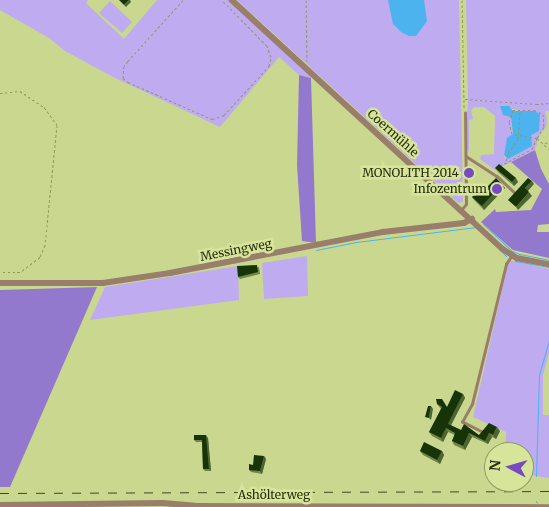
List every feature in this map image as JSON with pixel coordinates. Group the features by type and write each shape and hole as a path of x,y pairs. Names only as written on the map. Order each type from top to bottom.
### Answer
{"street":[{"name":"Coermühle","path":"232,0 512,255 549,264"},
{"name":"Messingweg","path":"0,283 103,283 170,273 383,232 464,224 472,219"},
{"name":"Ashölterweg","path":"0,505 549,507"}],"lane":[{"path":"462,209 466,204 465,113"},
{"path":"466,156 491,173 516,194"},
{"path":"482,432 462,422 472,404 506,264 512,255"}],"path":[{"path":"184,0 124,66 123,78 128,82 212,119 224,115 269,66 271,57 267,46 222,0"},
{"path":"305,66 307,59 306,0"},
{"path":"462,0 465,113"},
{"path":"0,93 20,90 44,107 57,125 45,245 40,257 20,272 0,272"},
{"path":"464,99 536,104 549,102"},
{"path":"491,173 505,162 532,149 536,138 544,127 543,114 534,110 512,110 509,117 513,134 536,138 549,149"},
{"path":"505,162 517,135 520,110"},
{"path":"544,144 549,142"}],"shaded area":[{"path":"0,0 88,0 86,3 124,39 157,0 232,0 305,66 311,78 299,75 279,57 220,127 115,78 65,51 49,38 0,10"},
{"path":"237,0 459,0 463,201 459,203 456,201"},
{"path":"466,0 549,0 549,111 545,111 546,127 540,134 535,150 495,170 480,159 481,155 494,154 495,116 484,107 474,107 471,110 473,119 469,120 469,153 466,144 468,99","holes":["503,106 520,111 513,134 511,117 508,116","513,134 505,159 507,141"]},
{"path":"110,1 132,22 122,33 99,13"},
{"path":"299,75 311,78 316,243 302,241 297,165"},
{"path":"535,150 541,169 549,184 549,224 538,225 537,232 549,232 549,258 513,250 481,222 495,209 496,212 531,210 542,189 511,162"},
{"path":"307,256 308,296 264,299 262,263"},
{"path":"509,260 549,269 549,353 543,375 543,415 549,415 549,478 534,476 534,442 506,442 506,432 473,417"},
{"path":"238,266 239,300 90,320 105,287"},
{"path":"97,287 10,487 0,487 0,290"}],"water":[{"path":"388,0 424,0 427,21 416,36 409,36 401,32 393,24"},
{"path":"500,106 509,106 513,111 534,111 540,114 539,131 531,135 532,146 508,159 504,155 507,138 513,134 511,117 503,115"}],"building":[{"path":"119,0 129,0 124,5"},
{"path":"499,164 516,178 512,182 495,168"},
{"path":"496,178 502,184 482,206 472,197 483,185 486,188"},
{"path":"528,178 532,181 525,188 529,192 516,207 508,200"},
{"path":"257,265 258,272 238,277 237,266"},
{"path":"455,390 463,394 448,424 461,430 464,424 479,435 489,423 497,427 493,435 489,433 485,441 469,433 463,446 452,441 455,433 446,428 441,438 429,432 442,407 437,404 436,399 442,399 447,407"},
{"path":"428,406 431,406 429,418 425,417"},
{"path":"194,435 206,435 209,469 203,469 202,440 194,440"},
{"path":"424,442 442,451 437,460 420,451"},
{"path":"254,455 264,456 260,471 249,470 249,464 253,465"}],"waterway":[{"path":"483,224 512,251 549,260"},
{"path":"316,250 356,242 476,227"},
{"path":"499,249 506,256"},
{"path":"515,261 549,267"},
{"path":"536,476 539,375 549,339"}],"railway":[{"path":"0,493 549,491"}],"place":[{"name":"MONOLITH 2014","path":"469,173"},
{"name":"Infozentrum","path":"497,189"}]}
